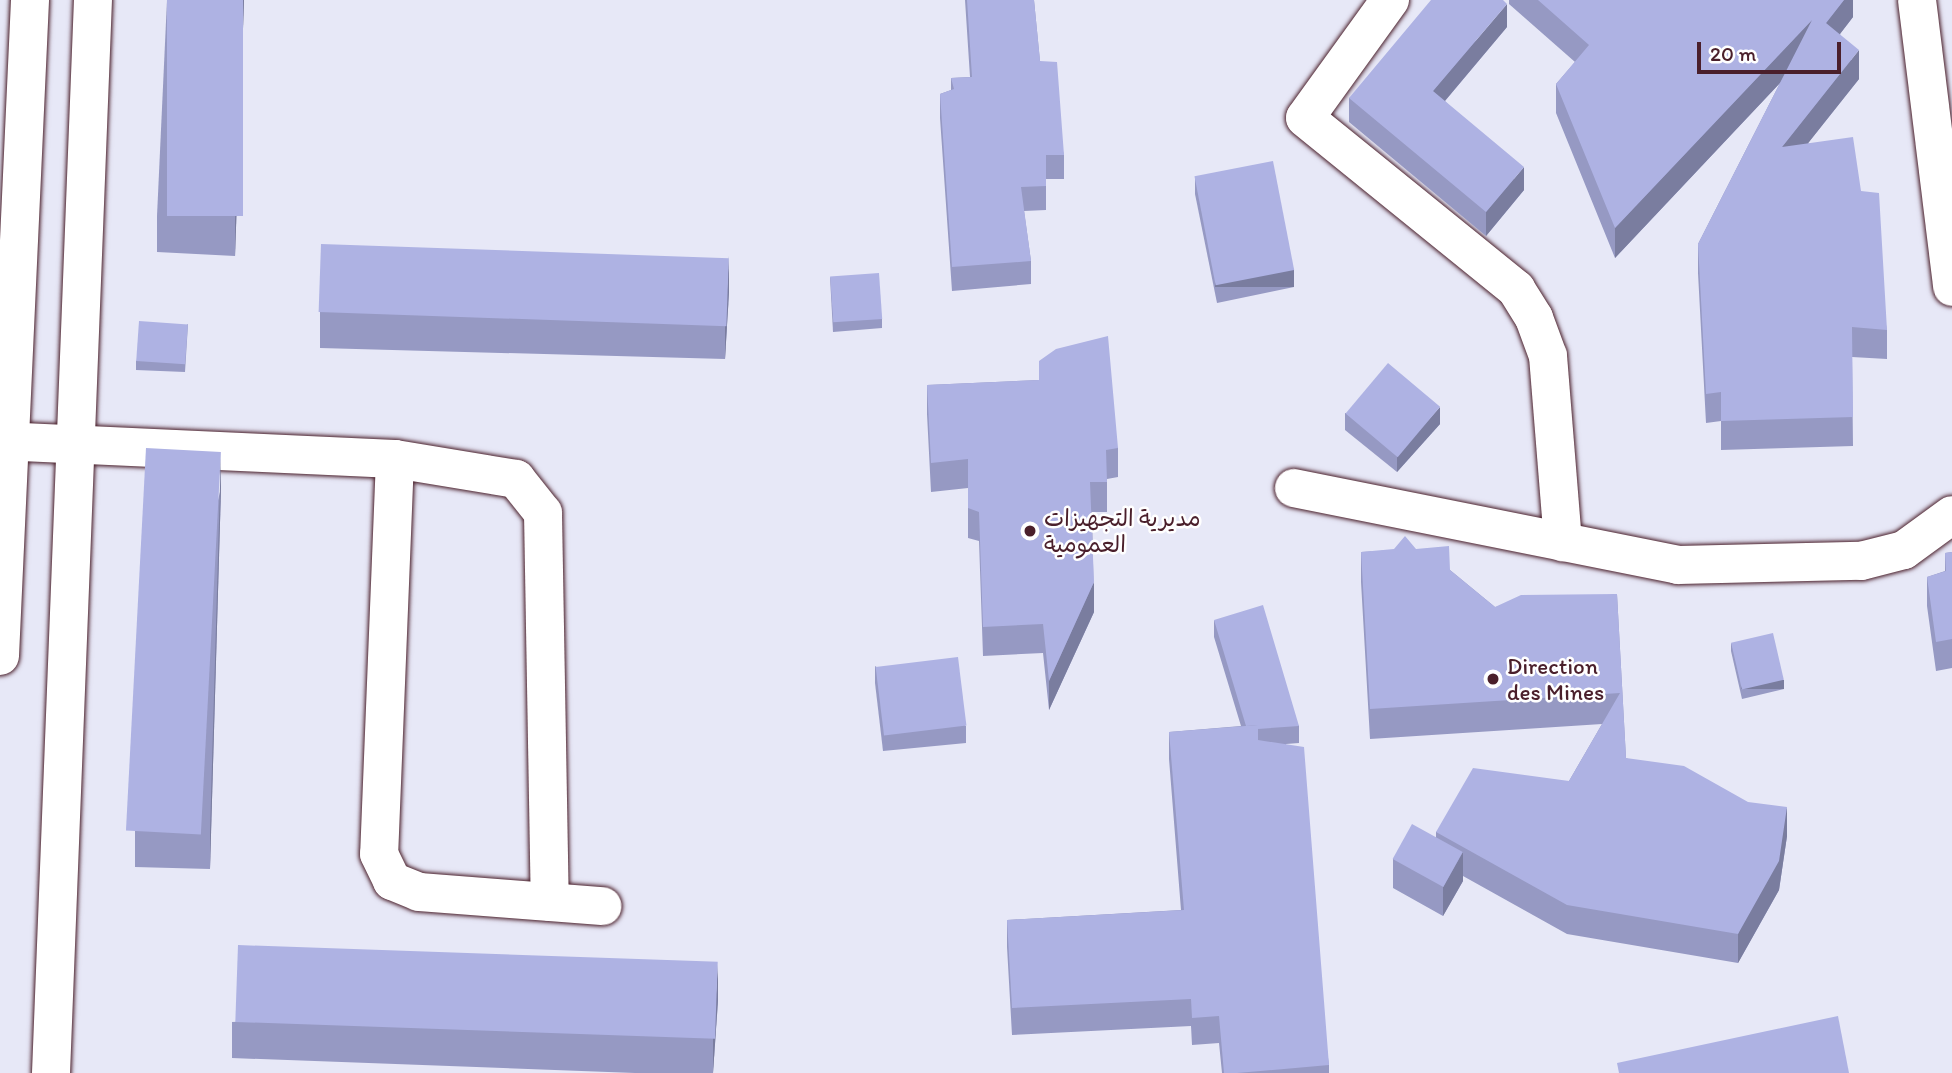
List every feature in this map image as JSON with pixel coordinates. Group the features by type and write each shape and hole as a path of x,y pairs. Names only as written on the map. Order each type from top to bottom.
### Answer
{"street":[{"path":"0,656 5,441 30,0"},
{"path":"51,1073 93,0"},
{"path":"1390,0 1304,118 1516,289 1528,308 1548,356 1563,542"},
{"path":"1917,0 1952,287"},
{"path":"5,441 76,442 395,459 516,479 543,513 550,902"},
{"path":"395,459 379,853 392,881 419,892 602,906"},
{"path":"1294,488 1678,565 1794,566 1904,550 1952,515"}],"building":[{"path":"167,0 243,0 243,216 167,216"},
{"path":"967,0 1034,0 1040,61 1057,62 1064,155 1046,155 1046,186 1021,187 1031,261 952,267 940,94 954,89 951,78 972,77"},
{"path":"1431,0 1503,0 1507,4 1433,91 1524,167 1486,212 1349,98"},
{"path":"1538,0 1844,0 1826,23 1859,50 1782,147 1853,137 1861,191 1879,193 1887,330 1852,327 1853,417 1721,421 1721,392 1706,394 1698,244 1812,20 1615,228 1556,84 1589,45"},
{"path":"1273,161 1294,270 1216,285 1194,176"},
{"path":"321,244 729,258 726,326 319,312"},
{"path":"879,273 882,319 833,322 830,276"},
{"path":"139,321 188,324 185,364 136,361"},
{"name":"مديرية التجهيزات العمومية","path":"1108,336 1118,448 1106,450 1107,482 1090,482 1094,582 1049,681 1043,624 983,627 979,512 968,508 968,459 931,463 927,385 1039,380 1039,361 1056,349"},
{"path":"1388,363 1440,407 1398,457 1346,414"},
{"path":"146,448 221,452 201,834 126,830"},
{"path":"1405,536 1416,549 1449,546 1450,570 1495,607 1521,595 1617,594 1626,758 1684,766 1748,802 1787,807 1779,861 1738,934 1567,905 1436,832 1473,768 1569,781 1620,693 1370,709 1361,552 1394,549"},
{"path":"1952,552 1952,639 1936,642 1927,577 1946,571 1945,553"},
{"path":"1263,605 1299,726 1258,729 1258,725 1246,726 1214,620"},
{"path":"1773,633 1784,680 1742,689 1731,643"},
{"path":"958,657 966,725 884,736 876,667"},
{"path":"1258,725 1258,740 1304,747 1329,1065 1224,1073 1219,1016 1192,1018 1191,999 1012,1008 1007,920 1184,910 1169,732"},
{"path":"1412,824 1463,852 1443,887 1393,859"},
{"path":"238,945 718,962 715,1039 235,1022"},
{"path":"1838,1016 1849,1073 1619,1073 1617,1063"}],"place":[{"name":"مديرية التجهيزات العمومية","path":"1030,531"},
{"name":"Direction des Mines","path":"1493,679"}]}
